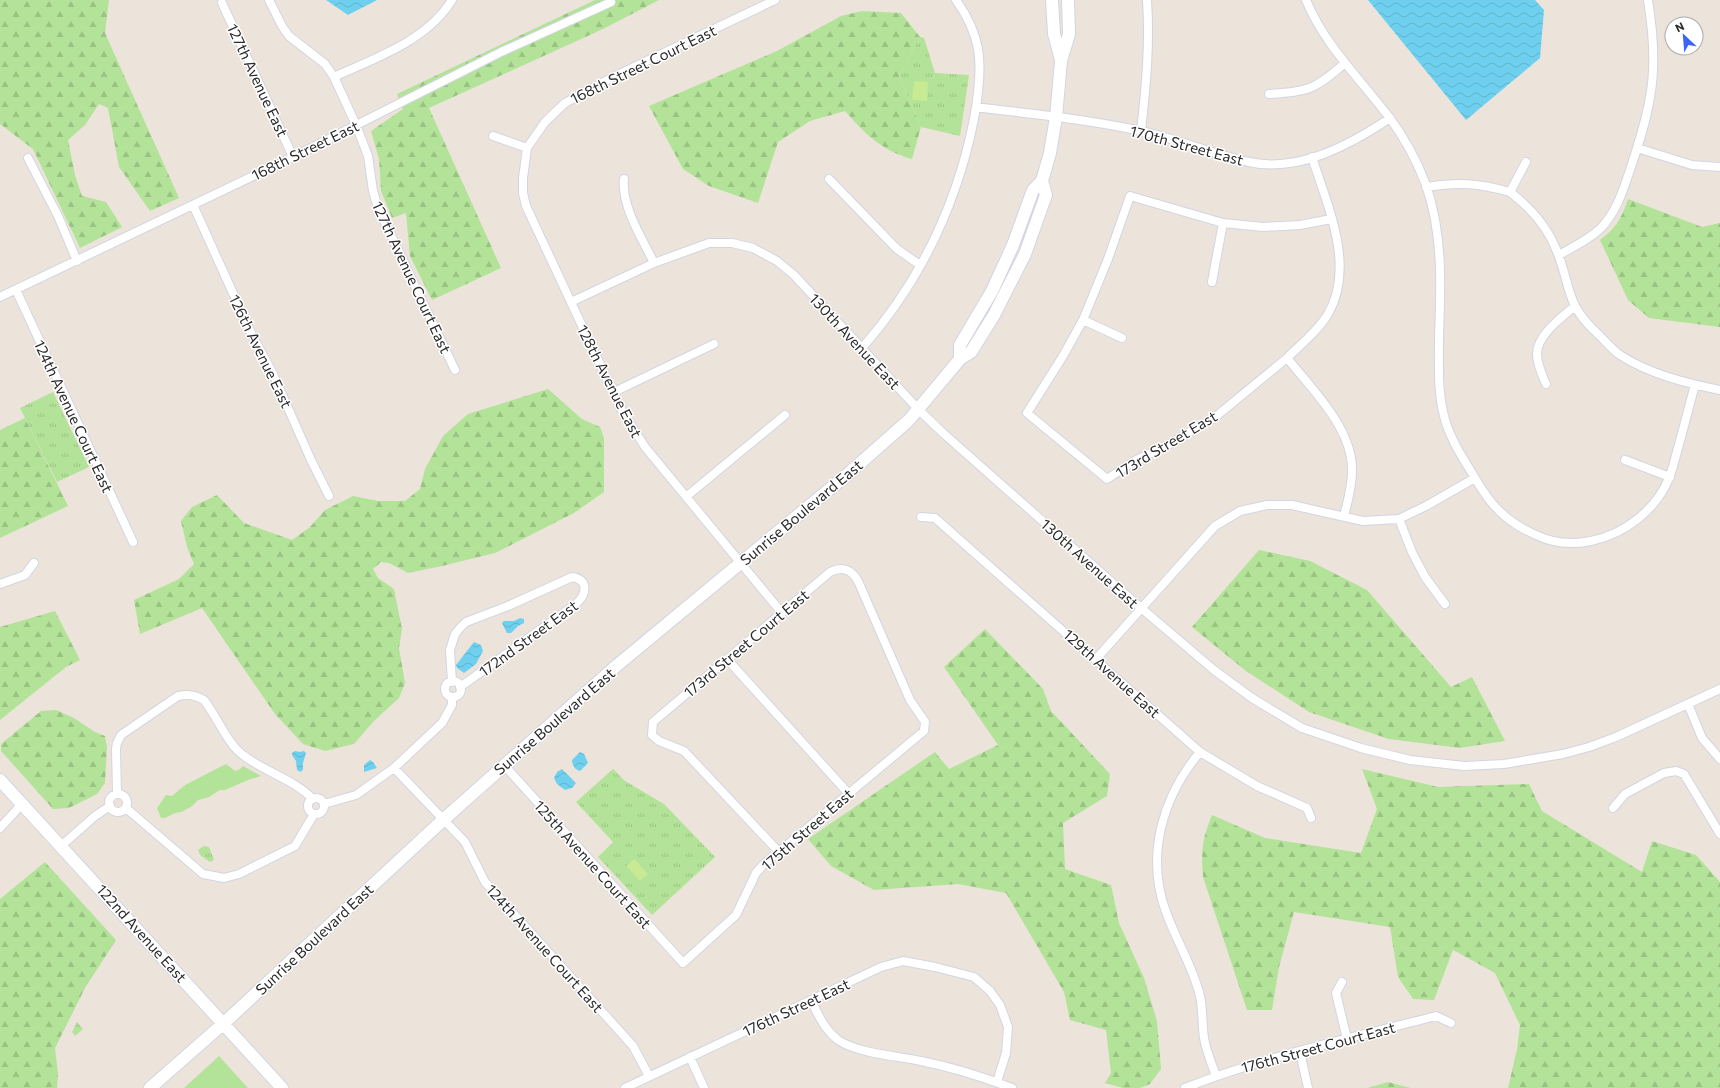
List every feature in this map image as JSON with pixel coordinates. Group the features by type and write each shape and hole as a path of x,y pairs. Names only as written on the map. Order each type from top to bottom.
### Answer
{"street":[{"name":"127th Avenue Court East","path":"269,0 282,26 289,36 325,64 334,77 356,124 368,156 373,191 378,208 455,370"},
{"name":"168th Street Court East","path":"527,148 545,122 565,102 613,77 775,0"},
{"path":"862,348 887,318 902,296 939,230 954,193 968,146 976,107 979,77 978,49 972,28 956,0"},
{"path":"1052,0 1054,34 1061,61"},
{"path":"1061,61 1069,34 1068,0"},
{"path":"1141,131 1148,76 1149,30 1147,0"},
{"path":"1306,0 1320,30 1390,118 1410,150 1426,187 1438,238 1441,269 1439,387 1445,421 1456,446 1475,478 1489,500 1505,517 1533,535 1556,543 1578,543 1609,536 1629,526 1654,502 1670,478 1695,385"},
{"path":"1559,255 1582,242 1600,229 1616,208 1625,185 1637,148 1651,89 1653,62 1652,24 1648,0"},
{"path":"334,77 411,40 424,31 451,1"},
{"name":"168th Street East","path":"0,297 293,157 501,52 611,2"},
{"name":"127th Avenue East","path":"222,3 293,157"},
{"name":"Sunrise Boulevard East","path":"150,1088 224,1023 443,820 615,667 849,473 919,410 960,359 971,352 994,315 1025,254 1046,195 1042,181 1050,153 1056,117 1061,61"},
{"path":"1269,94 1302,91 1314,88 1325,81 1346,63"},
{"name":"170th Street East","path":"976,107 1056,117 1141,131 1250,162 1270,164 1312,157 1338,149 1390,118"},
{"path":"493,136 527,148"},
{"name":"128th Avenue East","path":"527,148 523,178 523,194 526,206 635,433 782,613"},
{"path":"1637,148 1692,165 1720,167"},
{"path":"1312,157 1339,247 1340,258 1337,294 1328,314 1318,329 1287,358 1324,403 1341,429 1349,450 1352,469 1344,516"},
{"path":"28,158 58,216 77,261"},
{"path":"1510,192 1526,162"},
{"path":"624,179 623,188 625,200 654,263"},
{"path":"829,179 897,249 920,265"},
{"path":"1426,187 1449,183 1471,183 1510,192 1522,201 1550,234 1559,255 1564,275 1575,306 1591,328 1619,354 1648,370 1695,385 1720,390"},
{"path":"1122,338 1083,320 1108,259 1130,196 1223,223 1263,227 1300,225 1331,218"},
{"name":"126th Avenue East","path":"193,205 252,335 272,374 329,496"},
{"path":"1212,282 1223,223"},
{"name":"130th Avenue East","path":"571,302 654,263 708,243 740,244 764,253 778,261 794,275 919,410 1141,608 1214,670 1252,698 1302,728 1362,748 1410,760 1464,766 1504,764 1563,754 1588,747 1616,737 1720,689"},
{"name":"124th Avenue Court East","path":"16,290 133,542"},
{"path":"1546,384 1538,360 1538,347 1542,339 1554,324 1575,306"},
{"name":"173rd Street East","path":"1083,320 1027,413 1107,479 1136,460 1166,446 1214,418 1287,358"},
{"path":"614,392 714,344"},
{"path":"687,496 785,415"},
{"path":"1625,460 1670,478"},
{"path":"1096,658 1215,526 1240,511 1267,505 1292,505 1363,521 1398,519 1426,506 1475,478"},
{"name":"129th Avenue East","path":"921,517 935,518 1096,658 1200,752 1256,786 1307,808 1311,818"},
{"path":"1398,519 1425,578 1445,604"},
{"path":"0,584 25,574 34,563"},
{"name":"173rd Street Court East","path":"779,852 684,751 659,741 652,735 653,722 830,572 842,568 849,570 854,574 858,581 910,700 925,722"},
{"name":"172nd Street East","path":"452,682 450,650 452,641 455,634 466,622 508,606 572,577 578,578 581,581 584,591 583,596 576,604 460,688"},
{"path":"727,659 849,794"},
{"path":"452,682 457,683 460,688 458,694 452,697 446,693 445,688 452,682"},
{"path":"117,793 116,749 117,742 121,735 178,696 188,694 196,695 204,700 235,747 242,755 291,783 313,799 320,799 324,804 323,811 319,814 314,814 310,811 308,806 313,799"},
{"path":"324,804 356,795 394,768 442,723 452,705 452,697"},
{"path":"1688,704 1702,738 1720,759"},
{"name":"175th Street East","path":"683,963 736,915 756,873 763,865 924,731 925,722"},
{"path":"1200,752 1186,769 1170,800 1162,820 1158,836 1157,872 1165,911 1200,996 1204,1039 1216,1076"},
{"name":"125th Avenue Court East","path":"504,766 683,963"},
{"path":"394,768 443,820"},
{"path":"1613,808 1625,794 1664,773 1676,771 1684,774 1720,834"},
{"name":"122nd Avenue East","path":"0,780 282,1088"},
{"path":"117,793 110,798 110,806 112,810 118,812 126,808"},
{"path":"117,793 123,795 127,799 126,808"},
{"path":"0,828 22,804"},
{"path":"62,846 95,816 110,806"},
{"path":"126,808 203,874 224,878 239,874 295,846 314,814"},
{"name":"124th Avenue Court East","path":"443,820 465,842 484,882 634,1046 649,1076"},
{"name":"176th Street East","path":"625,1088 881,967 903,961 955,971 974,977 990,991 1000,1005 1008,1027 1006,1053 997,1082"},
{"path":"1342,982 1336,993 1347,1039"},
{"path":"811,1000 822,1024 837,1039 850,1047 923,1061 997,1082 1012,1088"},
{"name":"176th Street Court East","path":"1185,1088 1262,1061 1436,1016 1451,1024"},
{"path":"1300,1052 1308,1088"},
{"path":"690,1057 704,1088"}],"green space":[{"path":"0,0 109,0 105,33 179,198 150,211 119,167 108,108 99,104 85,125 68,140 75,175 82,196 106,202 122,227 80,248 33,149 0,124"},
{"path":"595,0 659,0 603,29 429,108 501,268 432,300 410,256 406,213 392,218 381,191 379,159 371,131 403,109 397,94"},
{"path":"862,11 901,13 920,37 899,76 921,127 912,159 901,156 875,141 845,111 810,121 778,142 758,203 709,186 683,169 649,106 777,51 841,16"},
{"path":"920,37 924,38 935,73 969,75 960,136 921,127 899,76"},
{"path":"914,81 928,82 927,101 912,100"},
{"path":"1628,199 1702,227 1720,223 1720,327 1649,318 1628,300 1600,240 1611,231 1618,222"},
{"path":"548,389 582,419 600,427 604,438 604,492 574,513 495,553 408,573 389,563 381,562 373,569 378,578 394,589 402,629 399,648 405,683 399,698 374,721 354,744 325,751 303,744 275,714 202,608 140,634 134,600 179,579 194,564 187,547 181,521 192,507 217,495 244,523 292,540 310,527 325,510 353,496 378,501 405,501 420,489 425,469 443,436 468,414"},
{"path":"53,392 89,467 57,482 20,408"},
{"path":"25,418 68,506 0,538 0,430"},
{"path":"1259,550 1310,561 1367,590 1451,687 1472,677 1505,741 1460,748 1389,739 1309,712 1246,671 1192,627"},
{"path":"55,611 80,660 66,667 0,720 0,627"},
{"path":"985,629 1043,689 1051,711 1110,774 1107,796 1063,823 1065,869 1111,885 1119,923 1144,978 1157,1021 1161,1069 1150,1084 1140,1088 1123,1088 1105,1083 1111,1073 1106,1030 1070,1020 1064,992 1006,893 958,884 874,890 831,866 808,839 935,752 949,769 998,745 944,667"},
{"path":"56,710 74,718 95,732 105,736 107,747 105,783 97,794 69,808 53,809 1,751 1,744 41,711"},
{"path":"226,764 235,771 243,766 261,776 225,790 220,790 209,797 198,800 191,807 181,812 161,818 157,808 166,795 172,796 185,785"},
{"path":"613,769 625,781 664,804 715,857 652,915 598,857 613,842 576,802"},
{"path":"1362,769 1438,787 1529,784 1542,811 1642,872 1652,841 1696,855 1720,882 1720,1088 1508,1088 1517,1049 1520,1025 1495,973 1453,950 1434,1000 1413,999 1398,977 1390,927 1294,912 1279,967 1272,1010 1247,1010 1203,877 1203,845 1212,815 1265,838 1361,853 1377,809"},
{"path":"204,846 209,847 214,860 210,862 200,855 198,850"},
{"path":"634,859 648,874 640,881 626,866"},
{"path":"45,862 116,940 85,988 55,1048 58,1074 57,1088 0,1088 0,899"},
{"path":"77,1022 83,1029 75,1036 72,1032"},
{"path":"219,1056 248,1088 184,1088"},
{"path":"1388,1082 1411,1088 1367,1088"}],"water":[{"path":"326,0 377,0 348,15"},
{"path":"1368,0 1535,0 1544,10 1540,58 1466,120"},
{"path":"520,618 524,619 524,623 518,626 511,633 507,633 502,623 504,621 514,621"},
{"path":"474,642 481,645 483,651 476,664 464,673 457,668 456,665"},
{"path":"295,751 304,751 306,753 301,772 297,770 296,761 292,755"},
{"path":"580,752 584,754 588,763 580,771 574,767 572,760"},
{"path":"370,760 377,768 364,772 364,765"},
{"path":"562,769 576,783 572,788 565,790 557,784 554,778 557,772"}]}
